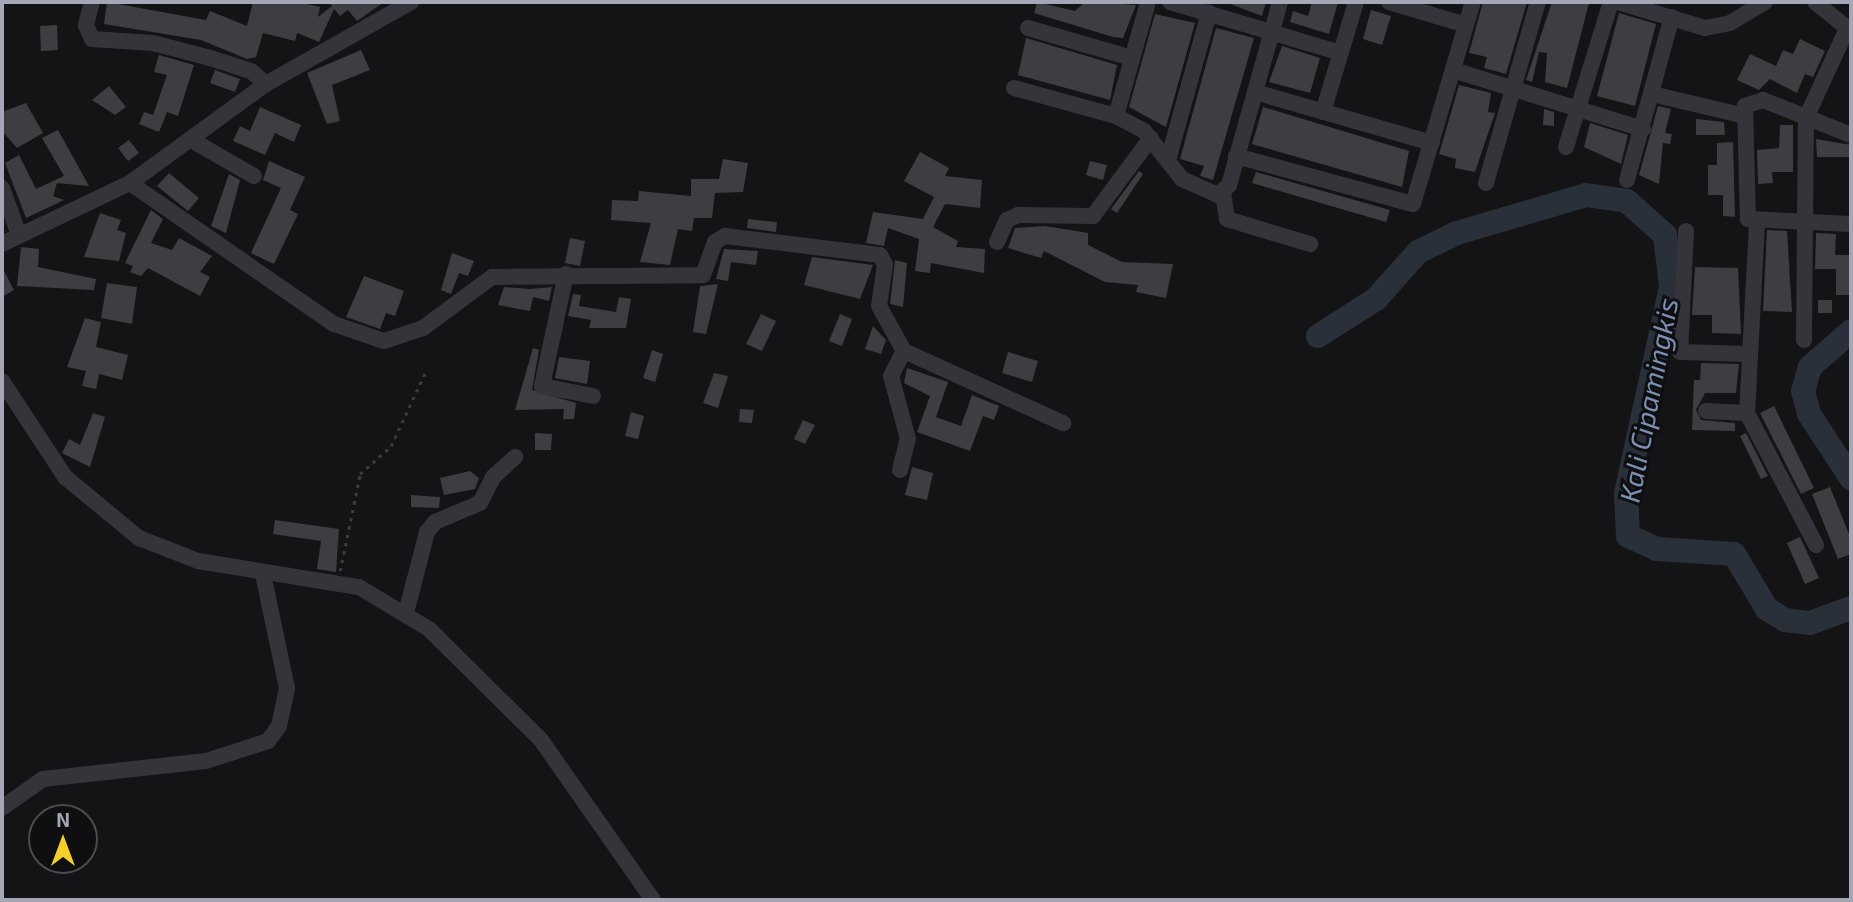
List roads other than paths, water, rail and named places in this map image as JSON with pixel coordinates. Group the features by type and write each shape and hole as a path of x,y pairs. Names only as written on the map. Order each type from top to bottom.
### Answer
{"street":[{"path":"92,2 86,25 92,39 153,43 211,58 251,71 266,84"},
{"path":"2,244 130,183 195,142 266,84 411,2"},
{"path":"1116,116 1148,2"},
{"path":"1170,2 1341,52"},
{"path":"1280,2 1223,193 1227,219 1310,244"},
{"path":"1323,112 1356,2"},
{"path":"1389,2 1466,25"},
{"path":"1236,156 1409,204 1420,197 1473,2"},
{"path":"1486,183 1538,2"},
{"path":"1566,147 1611,2"},
{"path":"1618,2 1717,28 1765,2"},
{"path":"1804,340 1802,224 1806,118 1849,30 1815,2"},
{"path":"1168,160 1209,13"},
{"path":"1628,180 1672,17"},
{"path":"1028,28 1132,58"},
{"path":"1453,70 1643,129"},
{"path":"1013,88 1116,116 1151,138 1195,190 1223,193"},
{"path":"1255,92 1433,144"},
{"path":"1652,94 1745,117"},
{"path":"1851,135 1757,100 1748,102 1745,117 1745,214 1756,223 1851,225"},
{"path":"996,242 1007,220 1018,215 1093,216 1151,138"},
{"path":"195,142 254,176"},
{"path":"130,183 334,324 367,339 411,335 492,277 566,274 703,275 715,242 724,236 880,255 885,265 878,306 904,351 1063,423"},
{"path":"2,188 19,235"},
{"path":"1756,223 1747,413 1816,545"},
{"path":"1686,231 1680,352 1749,354"},
{"path":"566,274 542,386 593,396"},
{"path":"900,470 908,439 891,376 904,351"},
{"path":"2,381 65,477 115,524 171,552 263,574 338,581 406,613 480,674 541,740 653,900"},
{"path":"1706,411 1747,413"},
{"path":"406,613 427,532 435,522 480,503 493,477 515,457"},
{"path":"2,808 43,779 206,761 268,741 285,709 287,688 263,574"}],"waterway":[{"name":"Kali Cipamingkis","path":"1318,336 1376,299 1418,252 1457,233 1586,195 1627,201 1665,235 1671,287 1626,494 1628,536 1657,549 1734,554 1767,609 1785,620 1810,623 1851,608"},
{"name":"Kali Cipamingkis","path":"1851,331 1810,367 1803,391 1809,414 1851,478"}]}
